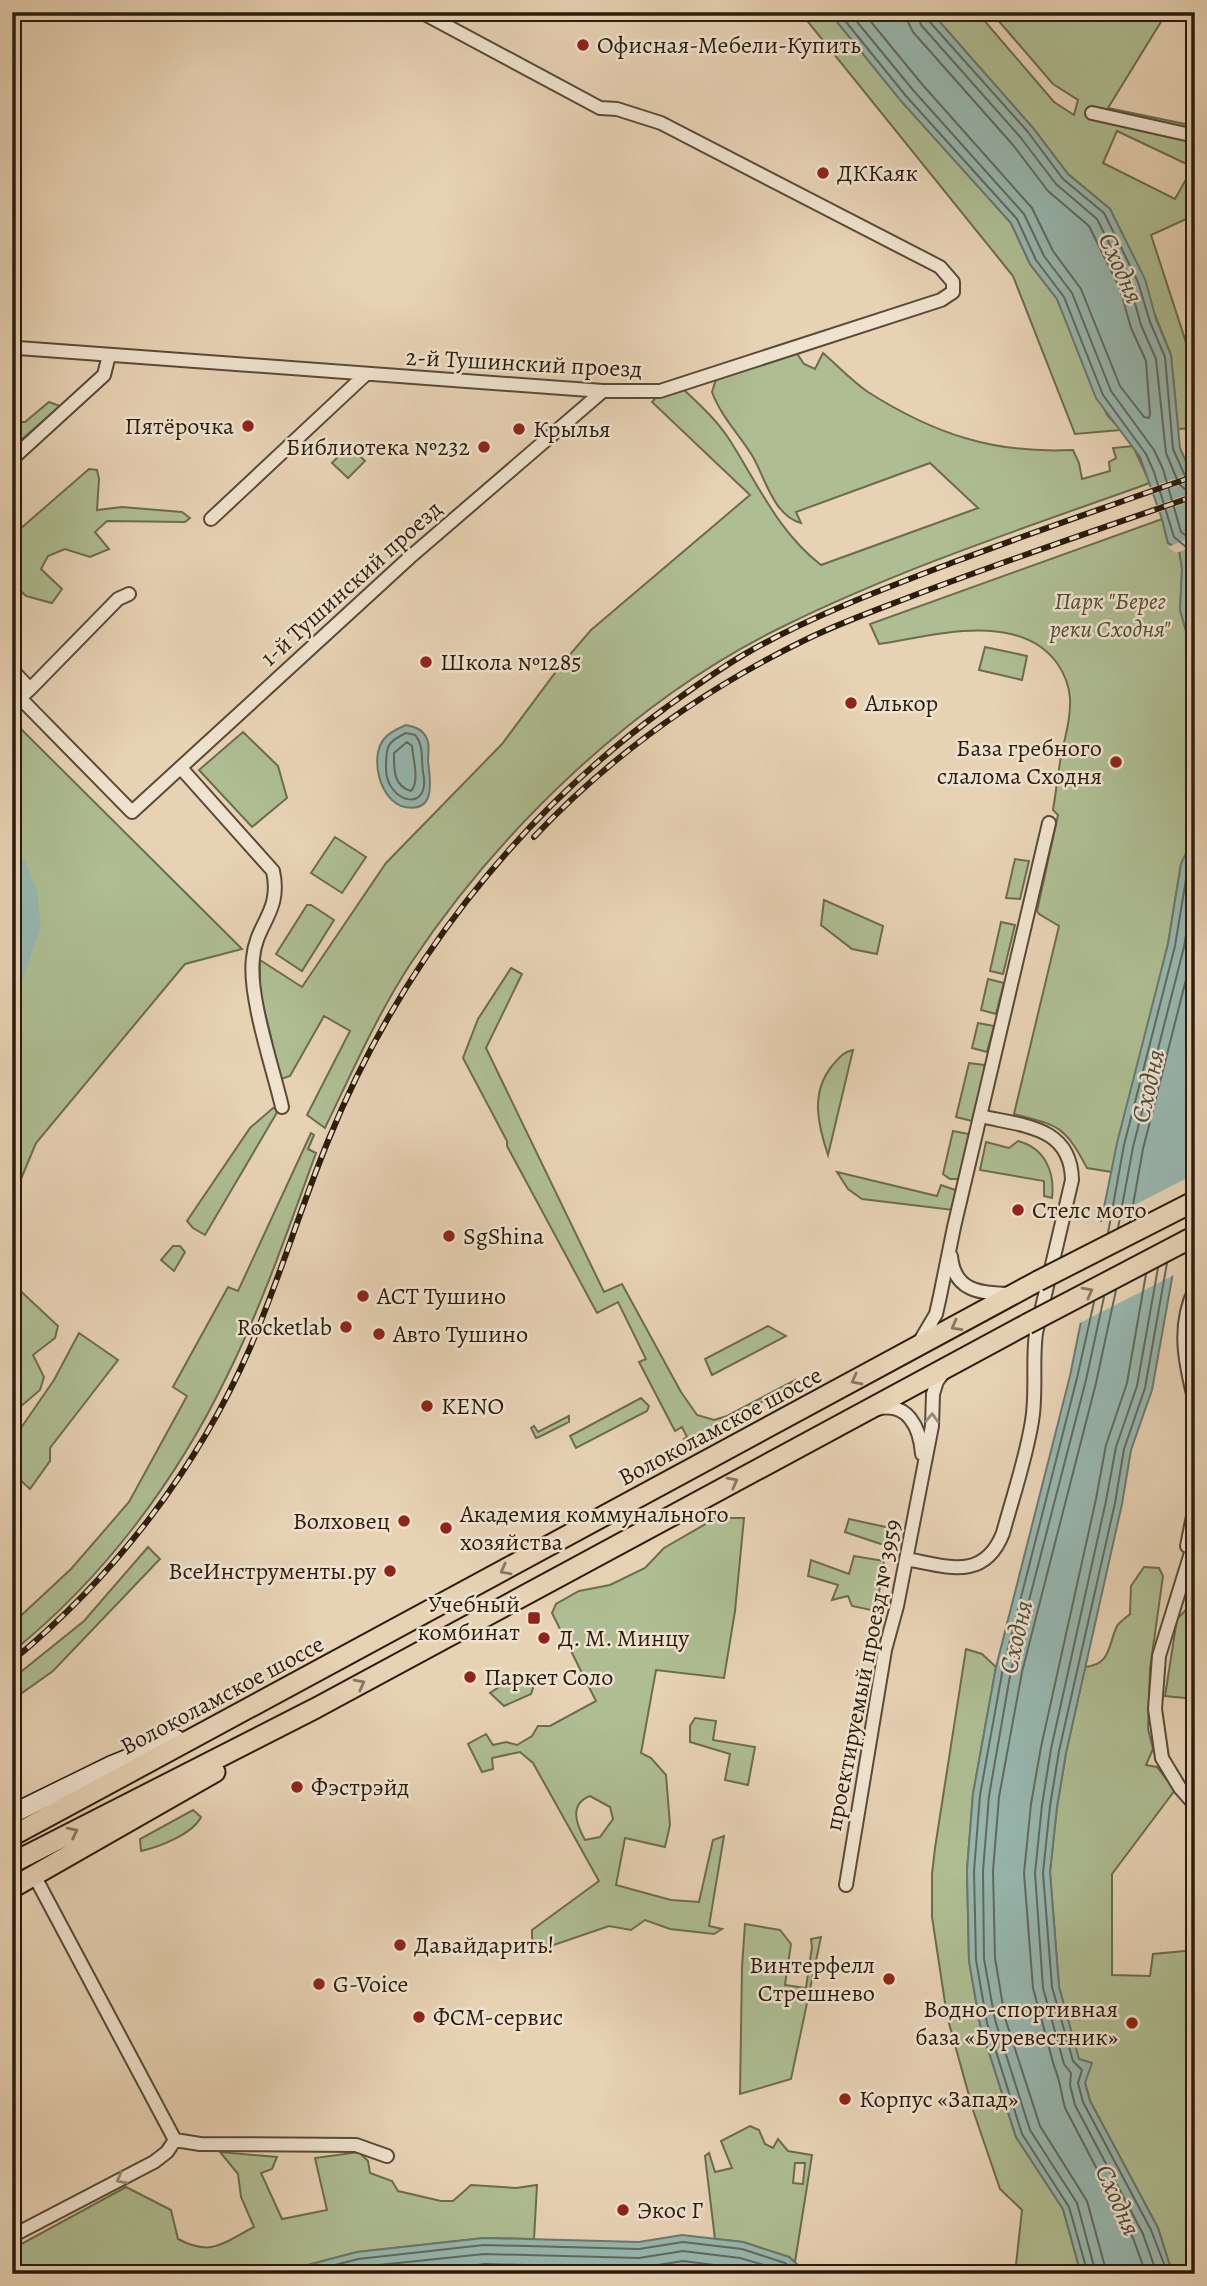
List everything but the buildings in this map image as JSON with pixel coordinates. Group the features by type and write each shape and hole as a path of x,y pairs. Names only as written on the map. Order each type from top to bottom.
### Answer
{"main road":[{"name":"Волоколамское шоссе","path":"12,1836 1038,1281 1195,1201"},
{"path":"12,1863 306,1713 1195,1236"},
{"path":"12,1814 113,1765 240,1713"},
{"path":"12,1888 196,1784 306,1713"}],"street":[{"name":"2-й Тушинский проезд","path":"18,348 603,391 660,391 941,300 953,292 953,282 940,267 662,123 617,109 600,108 421,12"},
{"path":"1092,113 1195,136"},
{"path":"12,459 104,376 109,355"},
{"path":"211,519 365,375"},
{"name":"1-й Тушинский проезд","path":"30,689 20,698 132,812 401,565 603,391"},
{"path":"12,670 30,689 118,600 129,594"},
{"path":"181,768 273,871 277,888 274,906 265,922 253,958 256,998 282,1107"},
{"path":"916,1348 936,1314 950,1242 1049,823"},
{"path":"906,1559 958,1568 974,1565 991,1555 1003,1533 1033,1420 1036,1333 1072,1180 1072,1167 1063,1147 1047,1133 980,1116"},
{"path":"950,1242 953,1269 963,1284 982,1293 1014,1294"},
{"path":"1195,1289 1184,1319 1183,1336 1195,1402"},
{"path":"1186,1361 1195,1341"},
{"name":"проектируемый проезд № 3959","path":"846,1885 885,1650 932,1426 933,1394 937,1381 947,1367"},
{"name":"проектируемый проезд № 3959","path":"863,1413 890,1407 904,1412 912,1419 920,1440 923,1472"},
{"path":"1181,1581 1195,1506"},
{"path":"1195,1540 1159,1656 1155,1710 1162,1758 1180,1788 1195,1805"},
{"path":"1181,1581 1195,1583"},
{"path":"35,1877 175,2140"},
{"path":"175,2140 200,2144 356,2145 387,2156"},
{"path":"12,2236 153,2162 167,2152 175,2140"}],"green space":[{"path":"800,12 829,12 901,100 1011,223 1030,264 1057,299 1107,415 1121,430 1075,434 1013,276"},
{"path":"931,12 977,12 1054,102 1074,115 1078,100 1053,84 991,12 1167,12 1108,108 1195,126 1195,215 1151,235 1195,370 1195,428 1178,429 1171,355 1110,209 1068,174 1033,128","holes":["1117,131 1193,167 1175,199 1103,163"]},
{"path":"796,352 804,364 815,369 823,353 868,392 941,430 1017,449 1073,450 1082,479 1110,471 1109,462 1116,458 1113,448 1133,446 1150,483 965,549 874,585 784,626 729,655 625,728 576,770 530,816 487,863 447,913 411,963 387,1003 325,1128 307,1115 350,1031 324,1016 290,1076 281,1079 260,992 260,960 302,987 386,863 502,744 561,665 591,630 750,495 652,402 659,394 681,387 706,412 729,439 793,538 821,565 978,508 930,463 796,512 801,523 784,513 712,392 716,379"},
{"path":"49,402 60,406 12,448 12,422 25,422"},
{"path":"349,445 365,461 348,478 332,463"},
{"path":"89,469 97,470 99,479 97,510 122,507 182,512 190,518 185,522 107,521 95,532 109,549 90,557 65,549 48,556 41,569 62,589 52,603 26,596 12,583 12,536"},
{"name":"Парк \"Берег реки Сходня\"","path":"1162,519 1168,543 1179,549 1182,569 1180,610 1195,662 1195,813 1190,845 1181,864 1168,944 1112,1172 1087,1168 1072,1143 1059,1129 1014,1114 1059,926 1037,911 1058,815 1053,810 1069,720 1069,688 1064,675 1057,663 1040,647 1020,637 998,632 973,631 879,644 870,624"},
{"path":"985,647 1027,656 1022,680 979,670"},
{"path":"12,720 242,949 185,964 36,1143 13,1198 12,1270"},
{"path":"243,732 278,766 287,798 252,827 199,770"},
{"path":"335,837 366,857 342,893 311,873"},
{"path":"1015,859 1029,861 1020,899 1006,898"},
{"path":"824,900 883,926 877,954 852,949 821,925"},
{"path":"307,905 334,920 302,971 276,954"},
{"path":"1001,922 1015,925 1003,974 990,971"},
{"path":"511,968 522,974 486,1048 604,1292 622,1284 681,1392 697,1415 714,1420 727,1416 795,1380 794,1385 687,1442 682,1427 675,1431 639,1362 646,1359 618,1302 597,1313 463,1058 478,1019"},
{"path":"988,979 1004,983 996,1014 981,1010"},
{"path":"978,1023 994,1026 987,1052 972,1048"},
{"path":"853,1050 828,1155 819,1121 818,1098 825,1076 832,1066 844,1054"},
{"path":"969,1063 984,1065 985,1069 972,1121 956,1117"},
{"path":"273,1108 279,1109 205,1235 193,1228 187,1221 250,1128"},
{"path":"953,1131 969,1134 959,1179 950,1179 943,1174"},
{"path":"311,1133 314,1135 308,1149 316,1153 286,1237 228,1374 186,1452 162,1489 107,1559 46,1623 12,1652 12,1624 71,1569 129,1502 187,1396 173,1387 228,1287 238,1291"},
{"path":"1018,1141 1035,1149 1046,1162 1052,1179 1052,1198 1044,1196 1044,1181 980,1170 986,1142 1009,1148"},
{"path":"837,1172 937,1196 941,1185 958,1191 953,1210 862,1199 848,1189"},
{"path":"173,1246 180,1246 185,1252 174,1271 161,1260"},
{"path":"12,1283 58,1326 55,1338 33,1355 44,1377 40,1390 20,1407 12,1424"},
{"path":"768,1326 786,1336 712,1375 705,1359"},
{"path":"79,1333 118,1360 50,1448 50,1461 30,1489 18,1478 12,1479 12,1441 54,1380"},
{"path":"641,1398 649,1406 647,1411 576,1448 570,1436"},
{"path":"569,1416 569,1422 536,1438 531,1428 534,1426 538,1432"},
{"path":"716,1518 744,1518 735,1611 724,1678 656,1670 641,1753 651,1758 666,1775 670,1825 665,1847 625,1838 616,1885 671,1900 699,1902 713,1840 724,1836 709,1926 722,1929 714,1934 670,1929 645,1920 631,1930 609,1926 539,1950 532,1938 532,1930 599,1881 533,1763 520,1752 492,1758 493,1769 482,1772 468,1744 486,1734 493,1745 506,1742 517,1745 532,1736 538,1726 550,1726 596,1701 552,1613 556,1604 579,1591 610,1585 645,1568 664,1548","holes":["590,1796 610,1807 613,1819 600,1837 585,1840 577,1821 579,1804"]},
{"path":"849,1519 895,1529 887,1546 845,1532"},
{"path":"148,1547 160,1559 53,1671 12,1700 12,1679 84,1621"},
{"path":"854,1556 884,1561 876,1611 852,1606 848,1596 832,1600 838,1585 808,1576 811,1560 849,1574"},
{"name":"Водно-спортивная база «Буревестник»","path":"1144,1567 1159,1568 1163,1576 1150,1669 1148,1729 1153,1749 1146,1765 1157,1767 1175,1790 1112,1874 1112,1975 1150,1976 1153,1954 1195,1950 1195,2274 1176,2274 1169,2263 1158,2228 1090,2101 1059,1987 1050,1872 1066,1753 1085,1667 1100,1662 1107,1653 1117,1626 1130,1614 1131,1586"},
{"path":"1195,1601 1195,1699 1165,1696 1177,1619"},
{"path":"966,1649 982,1654 996,1667 973,1794 967,1870 969,1961 980,2024 1016,2137 1063,2209 1081,2274 1015,2274 1022,2210 1000,2189 973,2110 947,2016 932,1917 932,1874"},
{"path":"518,1675 534,1685 531,1694 504,1706 490,1693"},
{"path":"695,1718 716,1721 713,1740 755,1747 748,1785 725,1780 730,1754 690,1742 690,1726"},
{"path":"193,1810 201,1817 191,1829 166,1843 141,1851 140,1839"},
{"path":"745,1924 780,1930 791,1944 785,1985 806,1988 811,1939 821,1937 791,2079 740,2094 742,1967"},
{"path":"750,2126 759,2130 765,2144 773,2148 778,2139 788,2151 812,2155 795,2262 789,2257 743,2242 715,2239 705,2156 709,2153 715,2172 732,2168 721,2141","holes":["795,2163 805,2163 803,2184 793,2183"]},
{"path":"220,2152 277,2157 272,2169 261,2173 282,2219 327,2210 315,2158 359,2152 368,2161 370,2173 392,2181 398,2191 441,2201 453,2201 471,2185 516,2188 537,2185 534,2239 484,2238 357,2252 274,2274 12,2274 12,2249 126,2187 171,2210 178,2239 190,2244 200,2247 217,2246 254,2227 241,2197 238,2174"}],"water":[{"path":"829,12 931,12 1033,128 1068,174 1110,209 1145,279 1156,319 1171,355 1180,448 1195,482 1195,662 1180,610 1182,569 1179,549 1168,543 1140,457 1096,398 1057,299 1030,264 1011,223 901,101"},
{"path":"406,725 421,731 428,744 429,793 422,805 415,807 405,807 389,797 383,788 377,767 377,757 384,739 391,732"},
{"path":"1195,813 1195,1182 1174,1267 1152,1390 1131,1450 1122,1504 1066,1753 1050,1872 1059,1987 1079,2059 1092,2063 1085,2083 1090,2101 1158,2228 1169,2263 1176,2274 1081,2274 1063,2209 1016,2137 980,2024 969,1961 967,1870 973,1794 996,1667 1070,1376 1117,1143 1168,944 1181,864 1190,845"},
{"path":"682,2235 743,2242 789,2257 808,2274 274,2274 357,2252 484,2238 639,2242"}],"pier":[{"path":"1194,472 1195,480 1151,495 1148,488"},
{"path":"1195,492 1195,500 1157,513 1154,506"},
{"path":"1195,536 1195,546 1176,553 1168,547"},
{"path":"1195,1174 1195,1197 1176,1274 1078,1324 1099,1223"}],"waterway":[{"name":"Сходня","path":"12,867 18,867 28,895 31,926 12,982"}],"railway":[{"path":"12,1661 50,1628 119,1557 179,1478 229,1393 250,1348 328,1141 356,1078 389,1016 466,902 510,849 558,799 609,752 664,709 729,663 776,637 852,602 928,572 1195,476"},
{"path":"534,837 595,778 628,751 697,702 769,658 834,627 915,595 1195,496"}],"place":[{"name":"Офисная-Мебели-Купить","path":"583,45"},
{"name":"ДККаяк","path":"823,173"},
{"name":"Пятёрочка","path":"248,426"},
{"name":"Крылья","path":"519,429"},
{"name":"Библиотека №232","path":"484,447"},
{"name":"Школа №1285","path":"426,662"},
{"name":"Алькор","path":"851,703"},
{"name":"База гребного слалома Сходня","path":"1116,762"},
{"name":"Стелс мото","path":"1018,1210"},
{"name":"SgShina","path":"449,1236"},
{"name":"АСТ Тушино","path":"363,1296"},
{"name":"Rocketlab","path":"346,1327"},
{"name":"Авто Тушино","path":"379,1334"},
{"name":"KENO","path":"427,1406"},
{"name":"Волховец","path":"404,1521"},
{"name":"Академия коммунального хозяйства","path":"446,1528"},
{"name":"ВсеИнструменты.ру","path":"390,1571"},
{"name":"Учебный комбинат","path":"534,1618"},
{"name":"Д. М. Минцу","path":"544,1638"},
{"name":"Паркет Соло","path":"470,1677"},
{"name":"Фэстрэйд","path":"297,1787"},
{"name":"Давайдарить!","path":"400,1945"},
{"name":"Винтерфелл Стрешнево","path":"889,1979"},
{"name":"G-Voice","path":"319,1984"},
{"name":"ФСМ-сервис","path":"419,2017"},
{"name":"Водно-спортивная база «Буревестник»","path":"1132,2023"},
{"name":"Корпус «Запад»","path":"845,2099"},
{"name":"Экос Г","path":"623,2210"}]}
